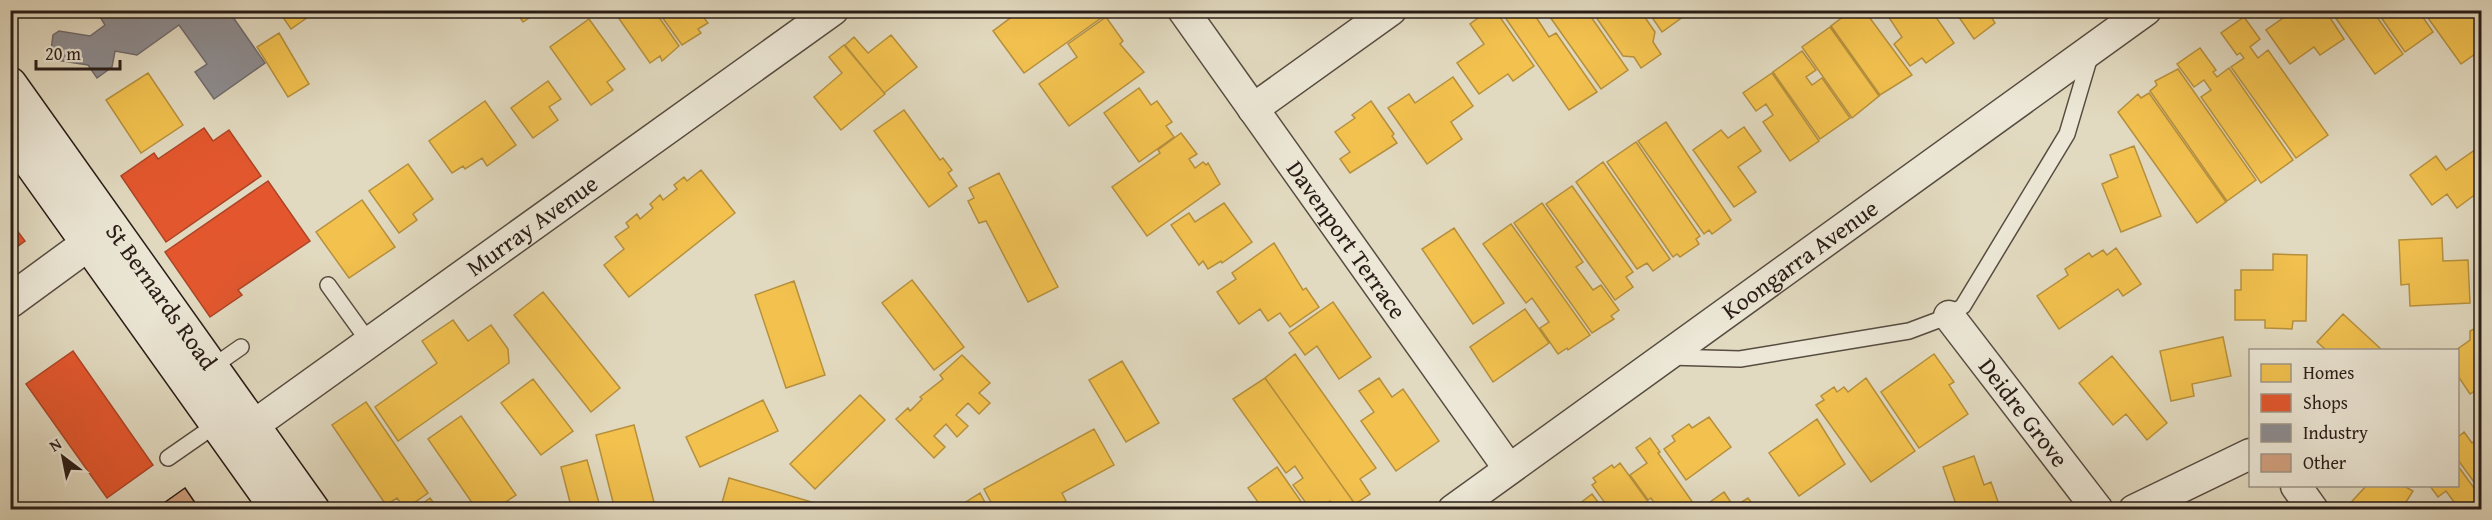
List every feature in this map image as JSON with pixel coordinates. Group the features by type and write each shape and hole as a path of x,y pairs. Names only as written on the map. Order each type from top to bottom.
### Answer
{"main road":[{"name":"St Bernards Road","path":"10,84 100,236 234,430 278,510"},
{"name":"St Bernards Road","path":"10,134 100,236 211,368 234,430 313,510"},
{"path":"10,301 100,236"}],"street":[{"name":"Murray Avenue","path":"234,430 369,342 832,10"},
{"name":"Davenport Terrace","path":"1183,10 1509,470"},
{"path":"1253,109 1391,10"},
{"name":"Koongarra Avenue","path":"1453,510 2146,10"},
{"name":"Deidre Grove","path":"1949,316 2098,510"},
{"path":"2134,510 2249,454"},
{"path":"2297,487 2313,510"}],"lane":[{"path":"1665,357 1740,360 1909,331 1949,316 1963,306 1971,297 2067,134 2092,50"},
{"path":"327,285 369,342"},
{"path":"211,368 241,347"},
{"path":"168,458 234,430"}],"building: Homes":[{"path":"260,10 273,10 264,17"},
{"path":"278,10 318,10 291,29"},
{"path":"515,10 541,10 523,22"},
{"path":"613,10 654,10 679,46 662,61 660,56 650,63"},
{"path":"657,10 698,10 708,23 698,29 701,33 682,45"},
{"path":"1021,10 1111,11 1024,73 993,31"},
{"path":"1489,10 1495,10 1534,66 1513,81 1508,74 1479,94 1457,63 1484,44 1470,24"},
{"path":"1500,10 1542,10 1536,17 1549,37 1556,33 1597,92 1569,110"},
{"path":"1545,10 1577,10 1580,15 1587,11 1628,70 1601,89"},
{"path":"1591,10 1640,10 1655,32 1653,42 1661,54 1641,68 1634,57 1623,56"},
{"path":"1647,10 1691,10 1691,11 1662,32"},
{"path":"1852,10 1864,10 1912,75 1880,95 1831,26"},
{"path":"1884,10 1931,10 1954,43 1926,63 1922,58 1910,66 1894,44 1902,37"},
{"path":"1954,10 1987,10 1995,23 1974,39"},
{"path":"2287,10 2325,10 2344,39 2320,55 2314,47 2290,64 2266,30 2289,14"},
{"path":"2330,10 2372,10 2403,54 2375,74"},
{"path":"2376,10 2418,10 2433,32 2405,52"},
{"path":"2439,10 2482,10 2482,49 2461,64 2428,18"},
{"path":"1106,17 1123,41 1120,44 1144,72 1069,126 1039,84 1077,57 1068,44"},
{"path":"2244,17 2260,39 2250,47 2258,58 2268,50 2328,135 2296,158 2231,67 2244,58 2240,53 2237,55 2221,33"},
{"path":"589,19 625,69 607,82 613,90 591,105 550,47"},
{"path":"1830,27 1879,96 1852,118 1802,47"},
{"path":"279,33 309,84 288,97 257,47"},
{"path":"891,35 917,67 884,93 845,45 854,37 868,53"},
{"path":"844,45 885,94 841,130 814,97 842,73 829,57"},
{"path":"2200,48 2216,70 2213,72 2217,77 2229,68 2293,160 2261,183 2201,97 2211,90 2204,80 2194,87 2177,64"},
{"path":"1802,51 1816,70 1806,77 1812,85 1822,78 1850,118 1820,139 1773,72"},
{"path":"2178,69 2256,180 2227,201 2150,91 2157,85 2155,81"},
{"path":"148,73 183,125 141,153 106,100"},
{"path":"1772,73 1819,141 1790,161 1763,122 1773,115 1766,104 1756,111 1743,93"},
{"path":"1453,77 1473,106 1451,122 1462,139 1427,164 1388,108 1409,94 1415,103"},
{"path":"548,81 561,99 549,107 558,120 533,138 511,108"},
{"path":"1139,88 1151,105 1157,101 1172,122 1166,126 1174,137 1139,162 1104,113"},
{"path":"2149,93 2226,202 2197,223 2118,112 2138,94 2141,98"},
{"path":"485,101 516,145 487,166 482,158 465,169 463,166 452,173 429,141"},
{"path":"1371,101 1394,134 1392,136 1397,143 1350,173 1340,159 1350,152 1335,132 1355,118 1352,115"},
{"path":"904,110 940,160 943,158 952,170 948,173 957,186 929,207 874,131"},
{"path":"1666,122 1731,220 1712,234 1709,230 1704,234 1638,141"},
{"path":"1744,127 1761,151 1738,167 1756,192 1734,207 1693,150 1721,130 1728,138"},
{"path":"1181,133 1197,154 1189,159 1195,168 1203,162 1206,165 1208,163 1220,184 1147,236 1112,187 1160,153 1158,150"},
{"path":"1636,142 1700,236 1696,239 1699,244 1680,257 1677,254 1673,257 1607,162"},
{"path":"2482,145 2482,194 2480,191 2457,208 2447,194 2432,205 2410,175 2436,156 2446,170"},
{"path":"2134,146 2161,216 2121,232 2102,184 2118,177 2110,155"},
{"path":"1603,162 1670,259 1653,271 1647,263 1637,269 1576,182"},
{"path":"408,164 433,199 413,214 417,220 399,233 369,191"},
{"path":"701,170 735,213 629,297 604,265 624,249 615,237 629,227 626,223 637,214 640,219 653,208 650,204 660,195 663,200 677,189 674,185 684,177 687,181"},
{"path":"999,173 1058,287 1028,302 986,221 979,223 968,201 974,198 969,188"},
{"path":"1572,186 1633,272 1626,277 1633,287 1615,300 1546,204"},
{"path":"362,200 395,247 349,278 316,232"},
{"path":"1224,203 1252,242 1222,263 1221,261 1208,269 1203,261 1199,265 1171,225 1189,213 1195,222"},
{"path":"1542,203 1583,262 1576,267 1593,290 1601,285 1619,310 1611,316 1614,319 1592,333 1514,223"},
{"path":"1511,224 1590,335 1568,350 1567,348 1558,354 1540,328 1549,322 1532,298 1526,303 1483,244"},
{"path":"1454,228 1504,303 1473,324 1422,249"},
{"path":"2442,238 2443,261 2468,260 2470,303 2410,306 2409,284 2401,285 2399,240"},
{"path":"1274,243 1303,290 1306,288 1319,307 1290,327 1280,313 1268,321 1260,309 1239,324 1217,292 1236,279 1232,273"},
{"path":"2116,248 2141,284 2123,296 2118,289 2059,329 2037,296 2068,275 2065,269 2089,253 2092,257 2103,250 2107,255"},
{"path":"2273,254 2307,255 2306,321 2293,321 2292,329 2265,328 2265,320 2235,320 2235,290 2241,290 2241,270 2273,270"},
{"path":"912,280 964,347 934,370 882,303"},
{"path":"794,281 825,375 786,388 755,295"},
{"path":"543,292 620,388 591,412 514,315"},
{"path":"1333,302 1371,357 1339,379 1317,346 1305,355 1289,333"},
{"path":"1525,309 1549,343 1493,382 1470,347"},
{"path":"2343,314 2381,349 2325,349 2317,342"},
{"path":"453,320 468,341 491,325 508,349 509,363 398,441 375,407 437,363 422,341"},
{"path":"2478,327 2482,328 2482,386 2470,394 2459,378 2457,349 2470,340 2470,331"},
{"path":"2223,337 2231,376 2192,384 2194,396 2171,401 2160,351"},
{"path":"1295,354 1376,468 1360,479 1370,494 1355,504 1265,378"},
{"path":"1934,354 1954,382 1949,385 1968,414 1919,448 1881,392"},
{"path":"962,355 990,383 979,393 990,403 979,414 968,403 956,415 968,426 957,437 946,424 934,436 945,447 934,458 896,419 908,408 910,411 922,399 920,397 943,379 940,375"},
{"path":"2112,356 2167,423 2147,440 2126,414 2113,425 2079,383"},
{"path":"1122,361 1159,423 1126,442 1089,380"},
{"path":"1265,378 1355,504 1348,510 1336,510 1330,501 1318,510 1311,510 1293,485 1303,478 1295,466 1286,473 1233,399"},
{"path":"1379,378 1392,397 1403,389 1439,441 1396,471 1361,421 1374,412 1359,391"},
{"path":"1866,378 1915,451 1871,482 1816,405 1824,400 1821,396 1834,387 1837,392 1844,387 1848,392"},
{"path":"533,379 573,431 541,455 501,403"},
{"path":"860,395 885,420 815,489 790,464"},
{"path":"763,400 778,431 700,467 686,437"},
{"path":"366,402 428,493 405,509 397,498 386,505 332,425"},
{"path":"461,416 516,495 494,510 477,510 428,439"},
{"path":"1709,417 1731,447 1686,480 1664,449 1675,441 1672,436 1689,424 1692,428"},
{"path":"1817,419 1845,464 1799,496 1769,453"},
{"path":"634,425 656,510 615,510 596,435"},
{"path":"1094,429 1114,465 1062,493 1066,501 1050,510 995,510 984,489"},
{"path":"2464,432 2472,443 2482,437 2482,493 2459,461 2459,436"},
{"path":"1650,438 1698,510 1659,510 1651,498 1648,500 1630,475 1647,463 1636,448"},
{"path":"1974,456 1984,485 1991,482 2001,510 1958,510 1943,467"},
{"path":"587,460 601,510 572,510 561,467"},
{"path":"1620,463 1654,510 1610,510 1592,485 1596,482 1593,478 1612,465 1614,468"},
{"path":"1277,467 1307,510 1248,510 1258,502 1248,488"},
{"path":"2459,467 2482,499 2482,510 2447,510 2445,508 2454,502 2446,491 2438,497 2431,487 2459,487"},
{"path":"729,478 815,503 813,510 720,510"},
{"path":"2365,487 2406,487 2413,491 2401,510 2344,510"},
{"path":"1724,492 1734,507 1748,498 1755,507 1761,503 1766,510 1704,510 1703,507"},
{"path":"980,493 989,510 953,510"},
{"path":"1592,494 1604,510 1571,510"},
{"path":"430,498 439,510 414,510"},
{"path":"1789,503 1794,510 1779,510"}],"building: Shops":[{"path":"204,128 213,141 229,130 261,176 166,242 121,176 154,153 158,159"},
{"path":"268,181 310,241 238,290 242,295 210,317 165,252"},
{"path":"10,197 14,202 10,217"},
{"path":"10,221 25,241 10,252"},
{"path":"73,351 153,465 107,498 26,384"}],"building: Industry":[{"path":"99,10 228,10 265,63 214,99 195,72 207,64 179,25 137,55 115,51 112,67 97,78 88,65 50,59 53,35 59,31 90,36 105,25 99,15"}],"building: Other":[{"path":"185,488 200,510 154,510"}]}
